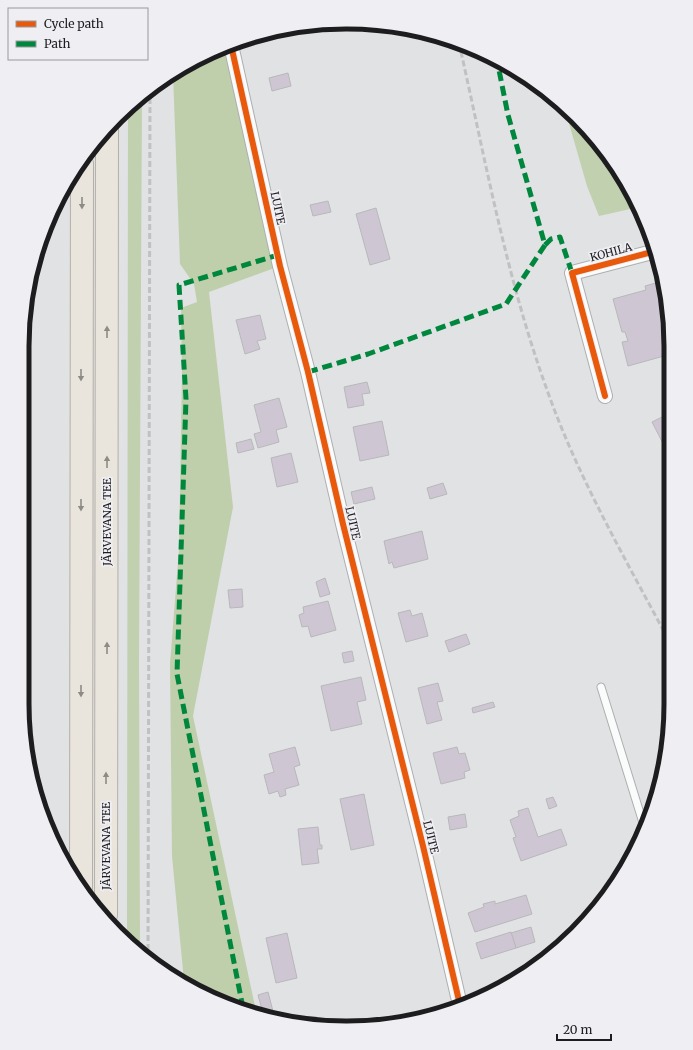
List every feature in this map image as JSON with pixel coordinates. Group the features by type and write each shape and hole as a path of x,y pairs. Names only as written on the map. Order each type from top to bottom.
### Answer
{"highway":[{"name":"JÄRVEVANA TEE","path":"106,911 107,138"},
{"path":"81,877 82,172"}],"street":[{"name":"LUITE","path":"232,50 280,266 308,372 343,524 423,846 459,1000"},
{"name":"KOHILA","path":"605,396 572,273 650,253"}],"lane":[{"path":"601,687 626,774 642,820"}],"green space":[{"path":"232,50 280,266 209,292 233,507 193,716 255,1007 225,997 183,975 172,856 170,664 179,549 182,373 181,308 197,302 194,284 180,264 173,81 206,62"},
{"path":"142,104 139,661 140,944 127,933 128,116"},
{"path":"568,119 598,153 610,170 632,209 599,216 587,186"}],"building":[{"path":"288,73 291,86 272,91 269,78"},
{"path":"328,201 331,212 313,216 310,205"},
{"path":"376,208 390,259 370,265 356,214"},
{"path":"657,283 663,326 664,356 628,366 622,342 628,341 625,332 622,332 613,299 646,290 645,286"},
{"path":"260,315 266,339 257,341 260,349 245,354 236,320"},
{"path":"367,382 370,393 362,394 364,405 348,408 344,387"},
{"path":"279,398 287,427 276,430 279,442 258,448 254,434 261,432 254,405"},
{"path":"664,416 664,445 652,422"},
{"path":"382,421 389,455 360,461 353,427"},
{"path":"251,439 254,449 238,453 236,443"},
{"path":"291,453 298,482 277,487 271,458"},
{"path":"443,483 447,494 430,499 427,488"},
{"path":"372,487 375,499 354,504 351,492"},
{"path":"422,531 428,559 394,568 392,562 389,564 384,541"},
{"path":"325,578 330,594 320,597 316,582"},
{"path":"242,589 243,607 230,608 228,590"},
{"path":"328,601 336,630 311,637 308,626 302,627 299,615 304,613 303,607"},
{"path":"410,610 412,616 422,613 428,636 406,642 398,613"},
{"path":"466,634 470,644 449,652 445,641"},
{"path":"352,651 354,661 344,663 342,653"},
{"path":"361,677 366,700 357,702 362,724 331,731 321,686"},
{"path":"438,683 443,701 437,702 442,720 427,724 418,688"},
{"path":"493,702 495,707 473,713 472,708"},
{"path":"295,747 300,765 294,767 299,785 285,789 286,795 280,797 278,791 269,794 264,775 274,772 269,754"},
{"path":"457,747 459,754 465,753 470,770 464,772 465,778 441,784 433,753"},
{"path":"364,794 374,845 351,850 340,799"},
{"path":"553,797 557,806 549,809 546,799"},
{"path":"528,808 538,837 561,829 567,845 521,861 513,838 516,837 510,820 519,816 518,811"},
{"path":"465,814 467,827 450,830 448,817"},
{"path":"318,827 320,845 322,845 322,849 317,849 319,863 302,865 298,829"},
{"path":"526,895 532,914 475,932 468,913 484,907 483,904 495,901 495,904"},
{"path":"531,927 535,942 516,948 511,933"},
{"path":"511,932 516,948 481,959 476,943"},
{"path":"287,933 297,978 276,983 266,938"},
{"path":"268,992 273,1012 262,1009 258,995"}],"railway":[{"path":"461,50 487,173 508,260 519,303 546,387 558,420 587,485 664,632"},
{"path":"148,951 150,97"}],"marked path":[{"path":"308,372 368,354 506,304 545,245 508,115 499,68"},
{"path":"545,245 551,239 560,237 572,273"},
{"path":"242,1003 177,674 186,399 179,285 278,255"}],"cycle path":[{"path":"232,50 280,266 308,372 343,524 423,846 459,1000"},
{"path":"605,396 572,273 650,253"}]}
